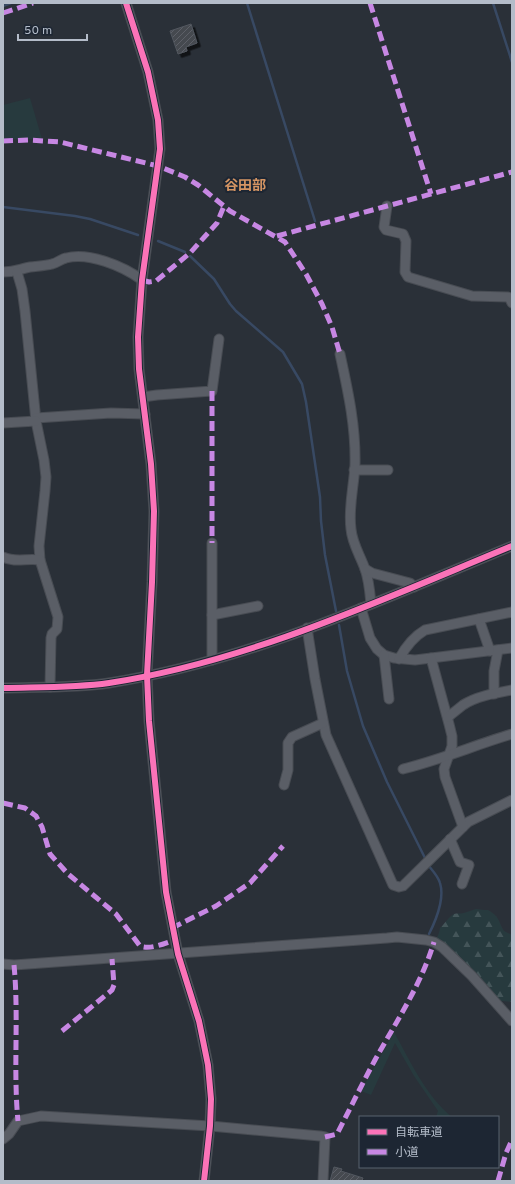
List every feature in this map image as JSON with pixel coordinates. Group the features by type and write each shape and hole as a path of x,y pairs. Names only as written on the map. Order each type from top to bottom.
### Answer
{"street":[{"path":"126,3 148,72 158,120 160,149 142,280 138,338 139,369 151,464 154,511 147,675 149,720 166,892 178,954 199,1021 208,1064 211,1099 210,1126 204,1181"},
{"path":"387,206 384,227 386,230 403,234 405,236 405,272 408,277 472,296 508,297 512,303"},
{"path":"3,272 17,272 29,268 52,264 64,258 81,256 110,263 142,280"},
{"path":"17,272 22,289 36,419 46,477 39,540 40,560 58,617 57,629 52,634 51,638 50,687"},
{"path":"143,397 212,391 219,339"},
{"path":"340,354 350,400 354,444 354,470 350,518 352,539 365,569 371,604"},
{"path":"3,423 98,414 145,414"},
{"path":"354,470 388,470"},
{"path":"212,543 212,660"},
{"path":"3,688 50,687 108,683 212,660 255,648 361,608 512,546"},
{"path":"3,557 13,560 32,558 40,560"},
{"path":"365,569 372,573 410,583 414,587"},
{"path":"212,615 258,606"},
{"path":"361,608 370,638 377,649 384,655 415,660 512,648"},
{"path":"399,658 407,645 416,636 426,630 512,612"},
{"path":"479,619 494,650 494,694"},
{"path":"308,628 326,735 393,885 399,887 404,886 468,822 512,800"},
{"path":"384,655 389,699"},
{"path":"431,658 452,736 452,746 444,769 445,777 463,827"},
{"path":"448,717 473,700 512,690"},
{"path":"284,785 288,770 288,743 292,738 323,723"},
{"path":"403,769 428,763 482,743 512,734"},
{"path":"450,839 460,862 469,866 462,884"},
{"path":"3,964 14,965 178,954 397,937 419,939 434,942 442,947 472,976 512,1021"},
{"path":"3,1139 9,1134 18,1120 41,1116 210,1126 325,1137 323,1181"}],"green space":[{"path":"30,98 42,139 3,139 3,105"},
{"path":"476,909 488,910 497,917 504,931 512,935 512,1002 502,1001 499,1003 471,983 469,976 461,971 438,950 436,941 440,928 450,917 454,914 464,913"},
{"path":"394,1032 426,1089 451,1116 436,1116 438,1111 414,1076 395,1043 371,1095 361,1091"}],"building":[{"path":"191,24 197,43 186,47 187,51 178,54 170,31"},
{"path":"334,1167 342,1169 341,1171 363,1178 362,1181 330,1181"}],"waterway":[{"path":"3,6 11,3"},
{"path":"247,3 315,221"},
{"path":"493,3 512,62"},
{"path":"3,207 90,219 138,235"},
{"path":"158,241 185,252"},
{"path":"190,256 214,279 236,311 283,352 302,384 320,497 325,555 336,611"},
{"path":"339,625 347,671 363,726 387,782 426,860"},
{"path":"428,865 439,880 441,889 441,902 429,934"}],"marked path":[{"path":"3,13 33,3"},
{"path":"370,3 431,194"},
{"path":"3,141 28,140 60,142 158,166 185,177 198,185 230,211 285,242 306,274 322,304 332,327 340,354"},
{"path":"277,236 512,172"},
{"path":"142,280 149,282 156,281 190,253 217,223 224,206"},
{"path":"212,391 212,543"},
{"path":"3,803 25,808 36,816 42,827 50,854 68,874 116,914 140,946 153,947 175,940"},
{"path":"172,928 216,906 250,883 283,846"},
{"path":"325,1137 337,1134 375,1060 415,988 429,958 434,942"},
{"path":"62,1031 112,990 114,985 112,959"},
{"path":"14,965 18,1121"},
{"path":"498,1181 506,1153 512,1140"}],"cycle path":[{"path":"126,3 148,72 158,120 160,149 142,280 138,337 139,369 151,464 154,511 147,675 149,721 166,892 178,954 199,1021 208,1065 211,1099 210,1126 204,1181"},
{"path":"3,688 96,685 161,673 213,660 264,644 364,607 512,546"}],"district":[{"name":"谷田部","path":"245,186"}]}
